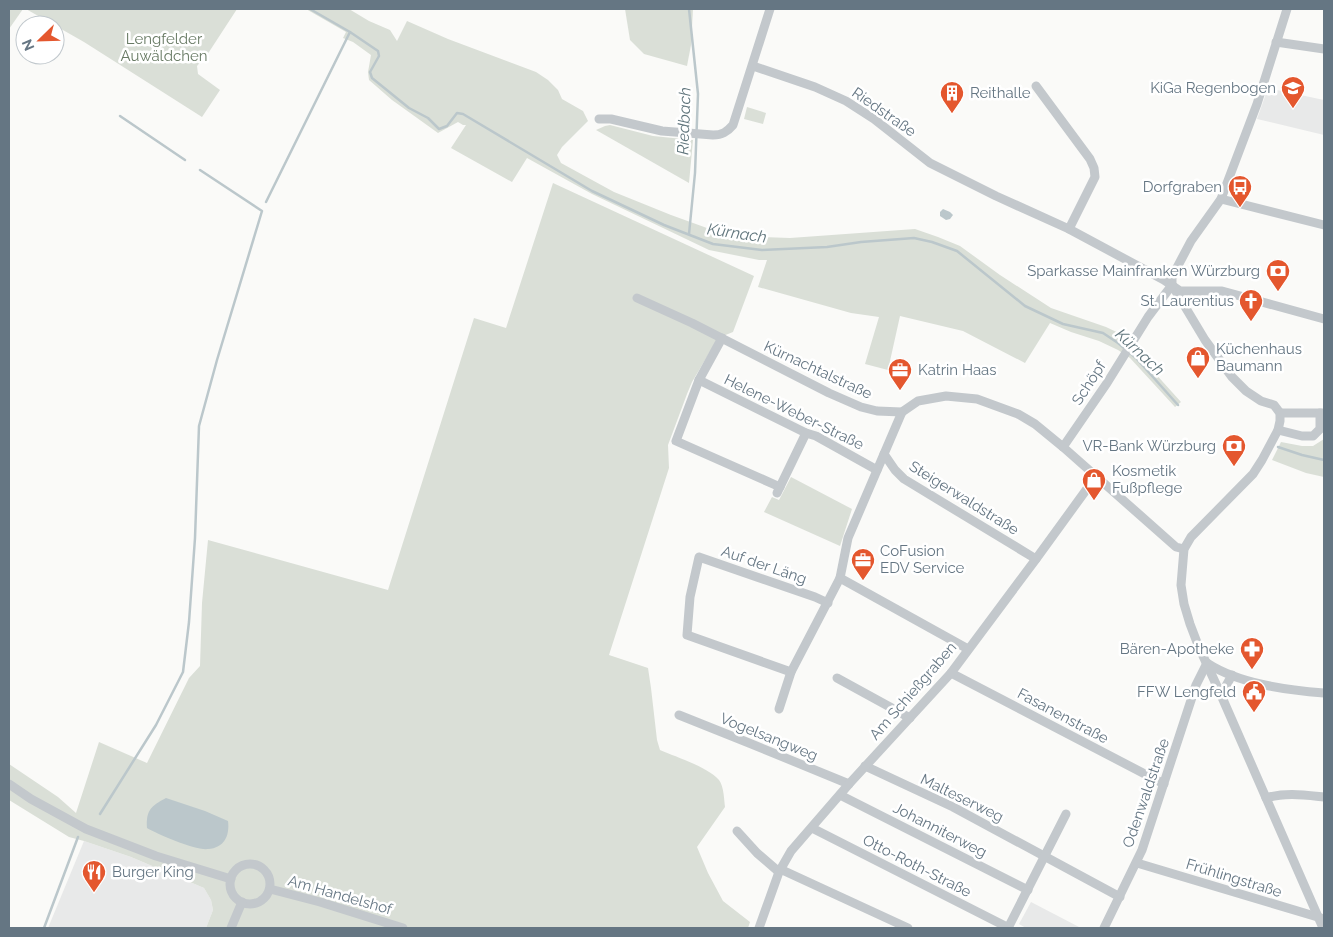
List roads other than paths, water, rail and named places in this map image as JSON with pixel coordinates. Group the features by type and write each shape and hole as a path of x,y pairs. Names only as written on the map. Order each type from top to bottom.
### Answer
{"street":[{"path":"599,119 611,119 662,131 720,135 728,131 733,125 770,9"},
{"name":"Schöpf","path":"1064,447 1148,317 1172,285 1172,277 1191,241 1220,199 1257,104 1286,9"},
{"path":"1276,42 1324,49"},
{"name":"Riedstraße","path":"753,66 815,87 846,101 874,118 930,162 996,196 1069,229 1180,291 1222,291 1324,319"},
{"path":"1036,86 1090,159 1094,168 1095,177 1069,229"},
{"path":"1220,199 1324,225"},
{"path":"1172,285 1205,340 1232,377 1246,391 1262,401 1274,405 1280,413 1278,430 1253,474 1191,537 1184,549 1181,584 1184,604 1198,645 1322,918 1323,928"},
{"name":"Kürnachtalstraße","path":"637,298 722,338 828,393 877,412 902,412 918,401 946,396 977,399 1018,414 1035,424 1064,447 1176,547 1184,549"},
{"path":"722,338 699,380 676,441 778,490 806,433"},
{"name":"Helene-Weber-Straße","path":"699,380 806,433 816,436 877,470"},
{"path":"779,710 791,672 840,578 848,538 902,412"},
{"path":"1278,430 1302,436 1314,436 1320,429 1322,413 1280,413"},
{"name":"Steigerwaldstraße","path":"884,454 904,479 1036,559"},
{"name":"Am Schießgraben","path":"758,928 779,871 791,851 865,766 951,673 1097,475"},
{"name":"Auf der Läng","path":"791,672 687,635 690,597 699,557 828,603"},
{"path":"840,578 968,649"},
{"path":"1207,663 1215,669 1260,684 1324,693"},
{"name":"Odenwaldstraße","path":"1104,928 1142,850 1196,686 1207,663"},
{"name":"Fasanenstraße","path":"951,673 1164,784"},
{"path":"1221,694 1232,675"},
{"path":"837,678 910,718"},
{"name":"Vogelsangweg","path":"679,715 849,784"},
{"name":"Malteserweg","path":"865,766 953,807 1120,896"},
{"path":"9,784 31,799 86,829 175,862 231,878"},
{"path":"1266,798 1276,795 1302,794 1324,797"},
{"name":"Johanniterweg","path":"840,795 1028,890"},
{"path":"1009,928 1066,814"},
{"name":"Otto-Roth-Straße","path":"812,828 1009,928"},
{"path":"737,831 751,847 779,871 908,928"},
{"name":"Frühlingstraße","path":"1137,862 1322,918"},
{"path":"245,864 259,865 268,875 270,889 259,902 247,904 237,899 231,890 231,878 238,867 245,864"},
{"name":"Am Handelshof","path":"270,889 320,902 403,928"},
{"path":"231,928 242,902"}],"waterway":[{"name":"Kürnach","path":"310,9 378,51 379,56 370,72 372,78 409,108 428,118 439,129 447,126 457,113 463,114 592,191 664,225 713,244 762,250 827,247 914,238 957,251 1025,306 1063,324 1103,333 1118,343 1136,358 1178,405"},
{"name":"Riedbach","path":"689,9 698,94 695,173 689,234"},
{"path":"266,202 350,32"},
{"path":"120,116 185,160"},
{"path":"100,814 156,725 183,672 189,622 195,538 199,426 262,211 200,170"},
{"name":"Kürnach","path":"1278,447 1324,460"},
{"path":"44,928 78,837"}],"place":[{"name":"KiGa Regenbogen","path":"1293,109"},
{"name":"Reithalle","path":"952,114"},
{"name":"Dorfgraben","path":"1240,208"},
{"name":"Sparkasse Mainfranken Würzburg","path":"1278,292"},
{"name":"St. Laurentius","path":"1251,322"},
{"name":"Küchenhaus Baumann","path":"1198,379"},
{"name":"Katrin Haas","path":"900,391"},
{"name":"VR-Bank Würzburg","path":"1234,467"},
{"name":"Kosmetik Fußpflege","path":"1094,501"},
{"name":"CoFusion EDV Service","path":"863,581"},
{"name":"Bären-Apotheke","path":"1252,670"},
{"name":"FFW Lengfeld","path":"1254,713"},
{"name":"Burger King","path":"94,893"}],"park label":[{"name":"Lengfelder Auwäldchen","path":"164,48"}]}
